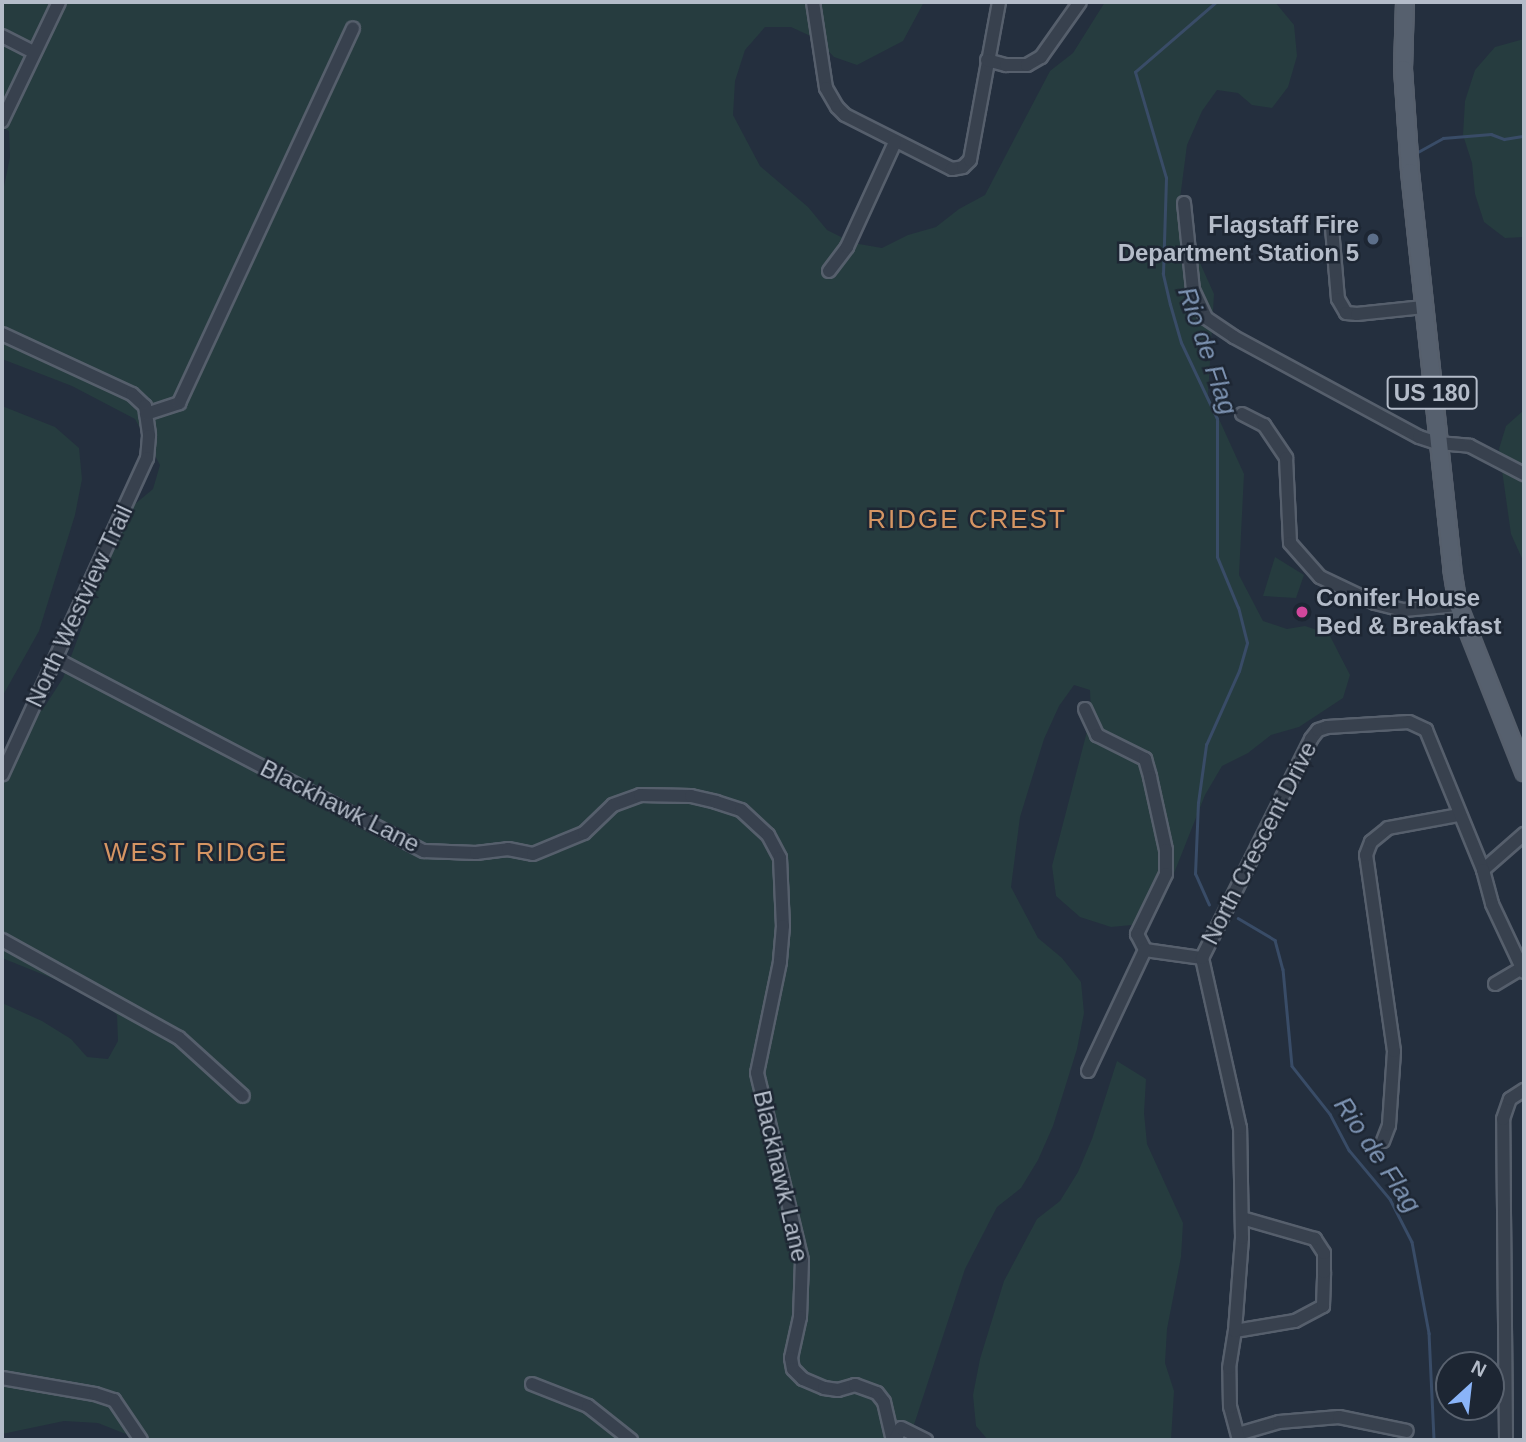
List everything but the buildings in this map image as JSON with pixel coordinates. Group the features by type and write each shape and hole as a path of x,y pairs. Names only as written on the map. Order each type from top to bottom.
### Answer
{"main road":[{"name":"US 180","path":"1405,2 1404,69 1409,172 1458,605 1524,772"}],"street":[{"path":"2,121 59,2"},
{"path":"813,2 829,98 845,115 952,169 963,167 972,150 999,2"},
{"path":"987,60 1006,65 1027,65 1041,57 1080,2"},
{"path":"2,334 132,394 145,406 146,414 179,403 353,28"},
{"path":"2,36 34,52"},
{"path":"829,271 847,247 895,142"},
{"path":"1184,203 1193,290 1206,318 1246,344 1396,425 1438,443 1470,446 1524,474"},
{"path":"1332,228 1338,299 1346,313 1424,307"},
{"name":"North Westview Trail","path":"2,774 147,458 149,436 146,414"},
{"path":"1242,414 1264,425 1286,458 1290,543 1320,576 1375,603 1404,610 1458,605"},
{"name":"Blackhawk Lane","path":"56,659 424,851 476,853 508,849 533,854 584,833 613,805 640,795 691,796 741,810 768,835 780,859 783,926 780,962 757,1073 802,1260 801,1307 791,1358 793,1369 803,1380 824,1388 838,1390 855,1385 877,1393 884,1402 896,1436"},
{"path":"1085,709 1097,735 1145,760 1150,777 1166,850 1166,874 1137,934 1145,950"},
{"name":"North Crescent Drive","path":"1238,1437 1230,1408 1229,1368 1236,1331 1242,1218 1240,1128 1202,958 1292,776 1318,730 1327,727 1409,722 1426,730 1459,815"},
{"path":"1382,1141 1389,1125 1389,1089 1394,1051 1366,855 1371,842 1388,828 1459,815 1483,870 1492,904 1523,970 1495,984"},
{"path":"1483,870 1524,835"},
{"path":"2,940 178,1038 243,1097"},
{"path":"1145,950 1202,958"},
{"path":"1088,1070 1145,950"},
{"path":"1506,1440 1503,1119 1510,1099 1524,1090"},
{"path":"1236,1331 1295,1321 1322,1306 1324,1283 1324,1253 1315,1240 1242,1218"},
{"path":"2,1378 95,1394 114,1400 141,1440"},
{"path":"533,1384 588,1406 631,1440"},
{"path":"1238,1437 1279,1422 1339,1417 1407,1431"},
{"path":"896,1436 926,1440"}],"green space":[{"path":"2,2 924,2 903,41 857,65 834,57 817,39 791,27 765,27 745,50 735,81 733,115 760,166 808,207 827,230 853,243 882,248 908,235 936,227 959,209 985,195 1050,71 1073,53 1105,2 1275,2 1294,25 1297,56 1288,87 1272,108 1252,105 1238,93 1217,90 1202,111 1187,145 1178,214 1214,294 1208,395 1244,474 1239,575 1263,621 1287,629 1305,626 1329,634 1350,675 1343,698 1299,727 1271,735 1248,753 1222,766 1205,795 1163,901 1142,924 1111,927 1080,917 1056,896 1052,866 1091,716 1090,690 1074,685 1059,706 1044,739 1020,817 1011,887 1038,938 1062,958 1081,982 1084,1013 1077,1049 1053,1126 1038,1160 1021,1188 997,1207 965,1269 909,1440 141,1440 98,1423 64,1421 2,1434 2,1003 42,1021 71,1039 87,1057 108,1059 118,1041 117,1015 94,995 2,958 2,760 22,724 45,706 63,678 117,533 135,504 153,489 160,465 135,419 72,386 2,359 2,196 10,157 9,131 2,127"},
{"path":"1524,39 1524,237 1505,238 1484,222 1475,194 1472,163 1463,135 1465,101 1475,70 1495,47"},
{"path":"2,406 55,427 79,448 82,479 75,515 39,631 2,697"},
{"path":"1524,410 1524,563 1511,534 1499,449 1506,426"},
{"path":"1275,557 1304,575 1296,598 1263,596"},
{"path":"1117,1061 1146,1079 1144,1113 1147,1144 1183,1223 1181,1257 1167,1329 1165,1363 1174,1391 1171,1440 988,1440 976,1426 973,1395 980,1359 1004,1281 1037,1219 1060,1201 1078,1172 1092,1139"}],"waterway":[{"name":"Rio de Flag","path":"1209,905 1195,874 1198,803 1206,745 1239,671 1247,643 1238,608 1217,557 1217,419 1181,343 1170,305 1163,274 1166,178 1135,72 1216,2"},
{"path":"1416,153 1443,138 1491,134 1504,139 1524,136"},
{"name":"Rio de Flag","path":"1238,918 1275,940 1283,969 1292,1066 1330,1114 1349,1150 1390,1199 1412,1242 1429,1333 1434,1440"}],"place":[{"name":"Flagstaff Fire Department Station 5","path":"1373,239"},
{"name":"Conifer House Bed & Breakfast","path":"1302,612"}],"district":[{"name":"RIDGE CREST","path":"967,520"},
{"name":"WEST RIDGE","path":"196,853"}]}
